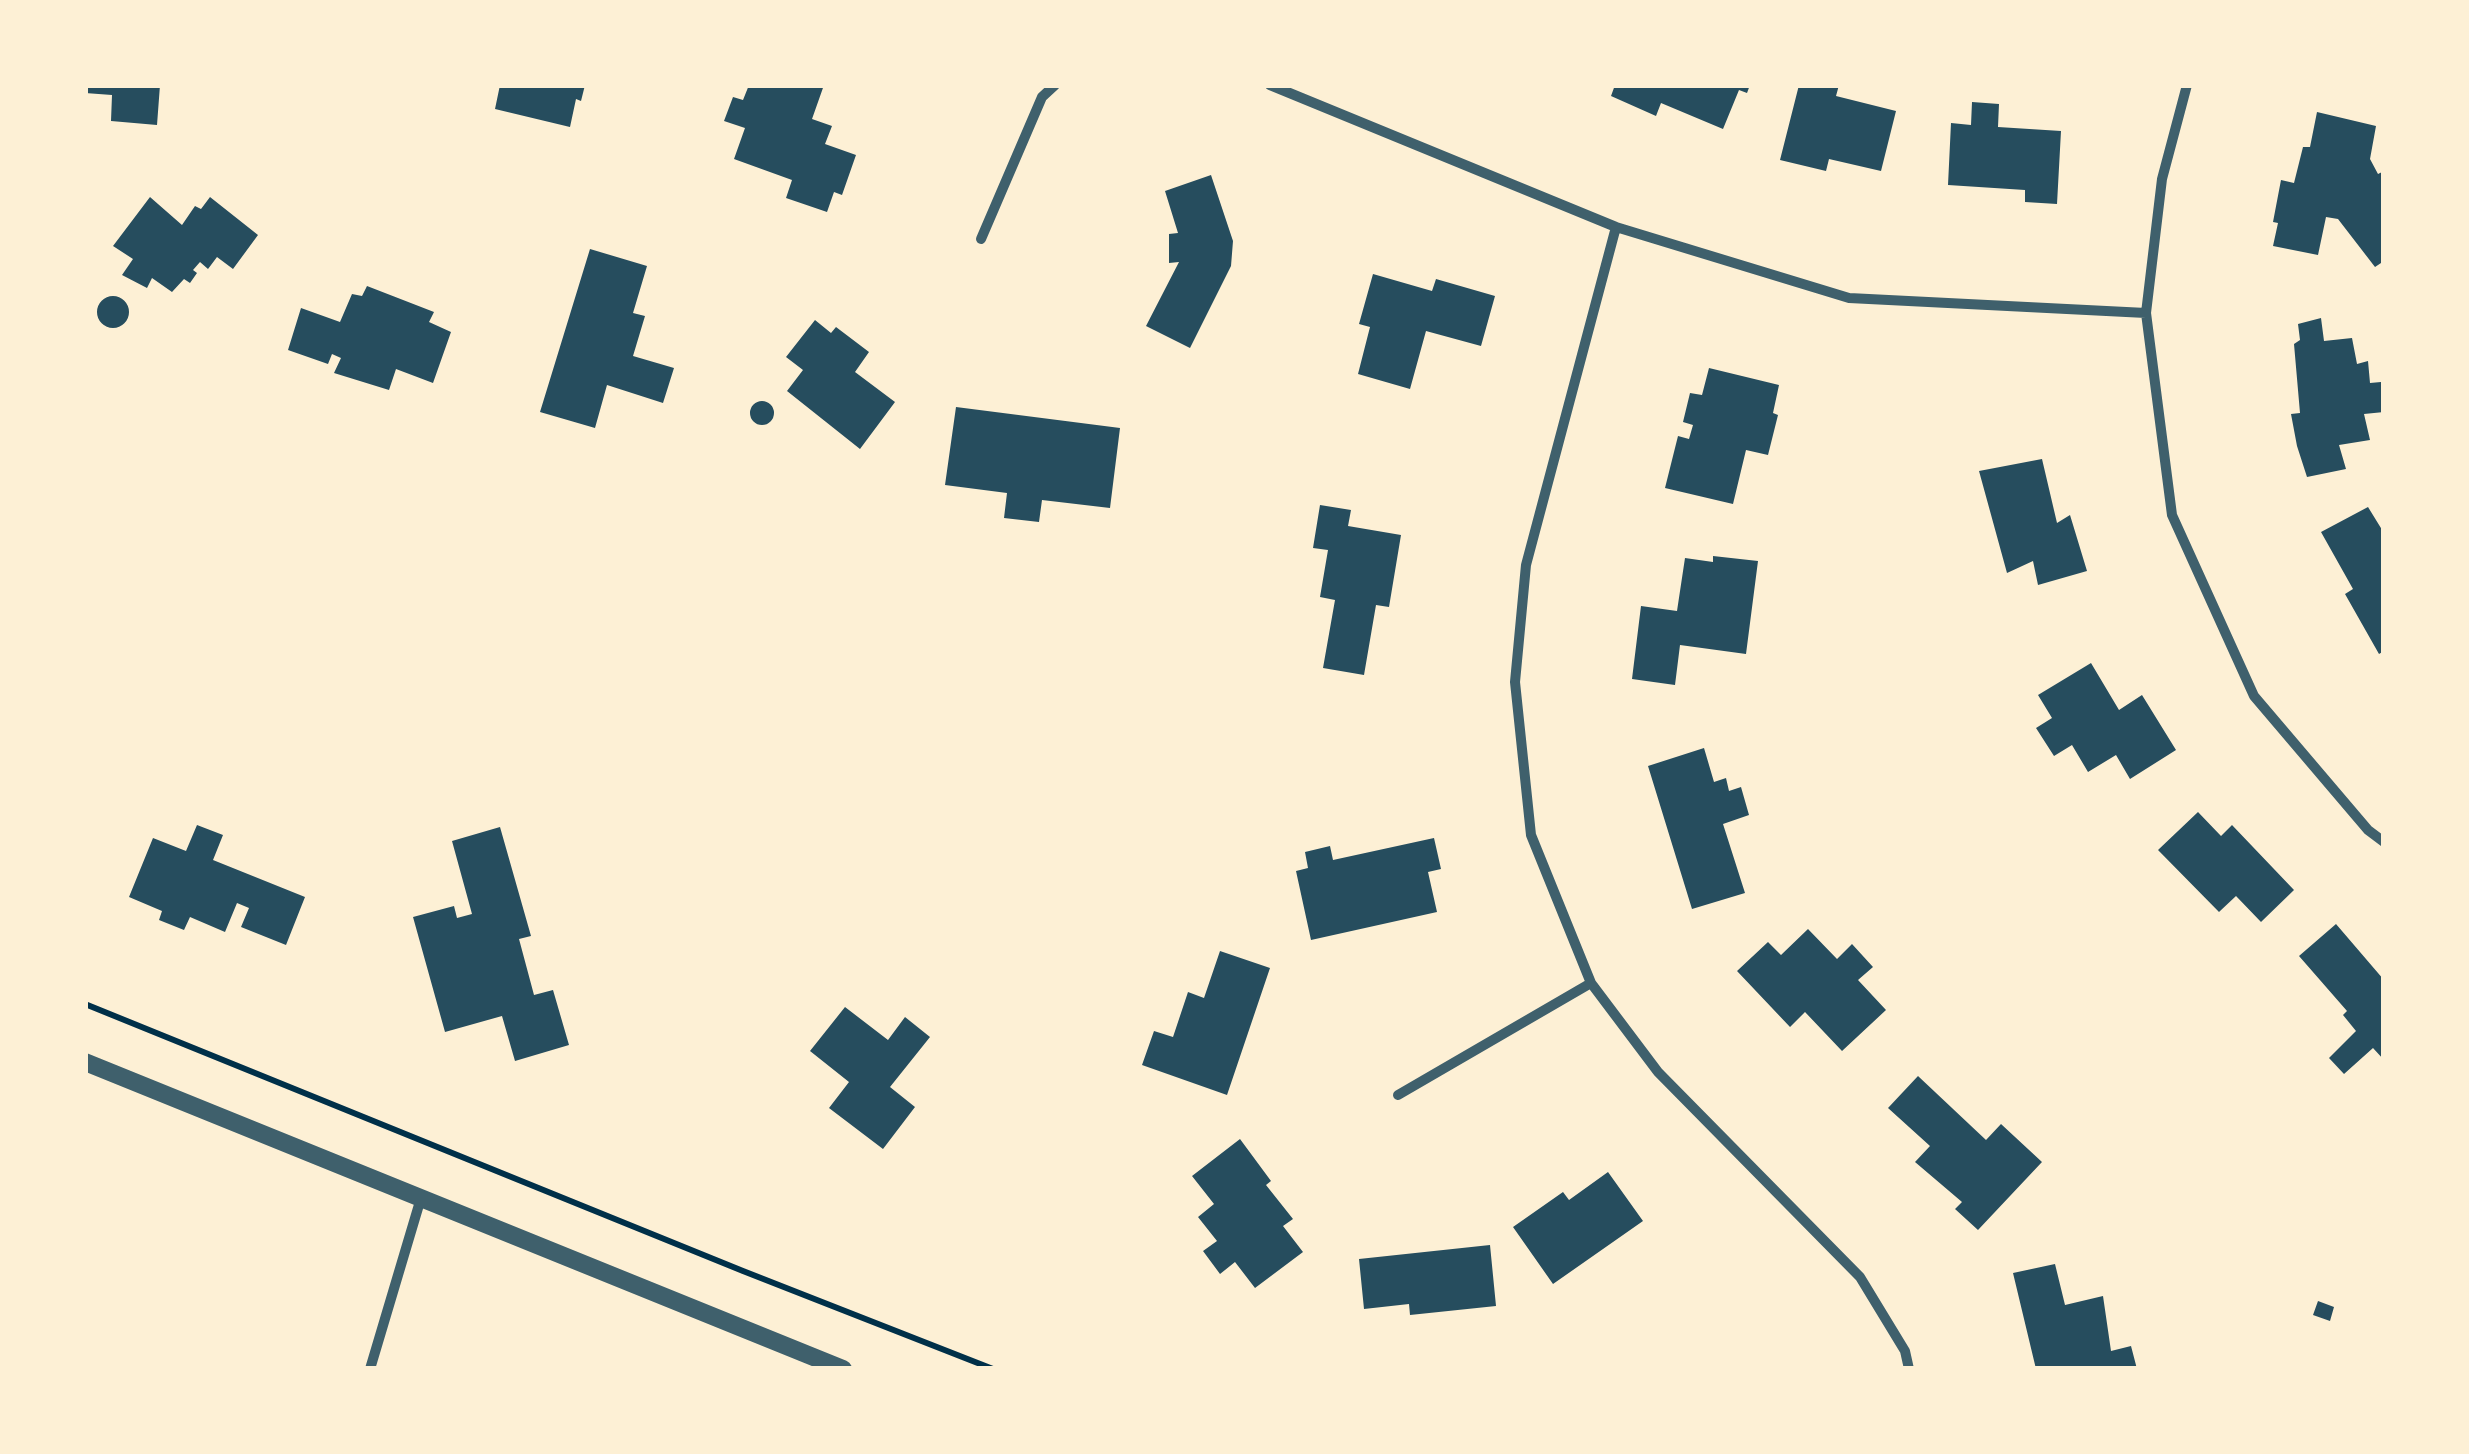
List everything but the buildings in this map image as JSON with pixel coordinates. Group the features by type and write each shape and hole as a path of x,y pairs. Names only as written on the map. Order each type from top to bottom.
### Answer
{"street":[{"path":"981,239 1042,97 1056,85"},
{"path":"1270,85 1616,227 1850,298 2146,313"},
{"path":"2187,85 2162,179 2146,313 2172,516 2254,696 2368,830 2384,842"},
{"path":"1616,227 1526,566 1515,682 1532,835 1591,983 1658,1072 1860,1278 1905,1351 1910,1369"},
{"path":"1398,1095 1591,983"},
{"path":"85,1062 843,1369"},
{"path":"370,1369 421,1198"}],"path":[{"path":"85,1004 993,1369"}]}
